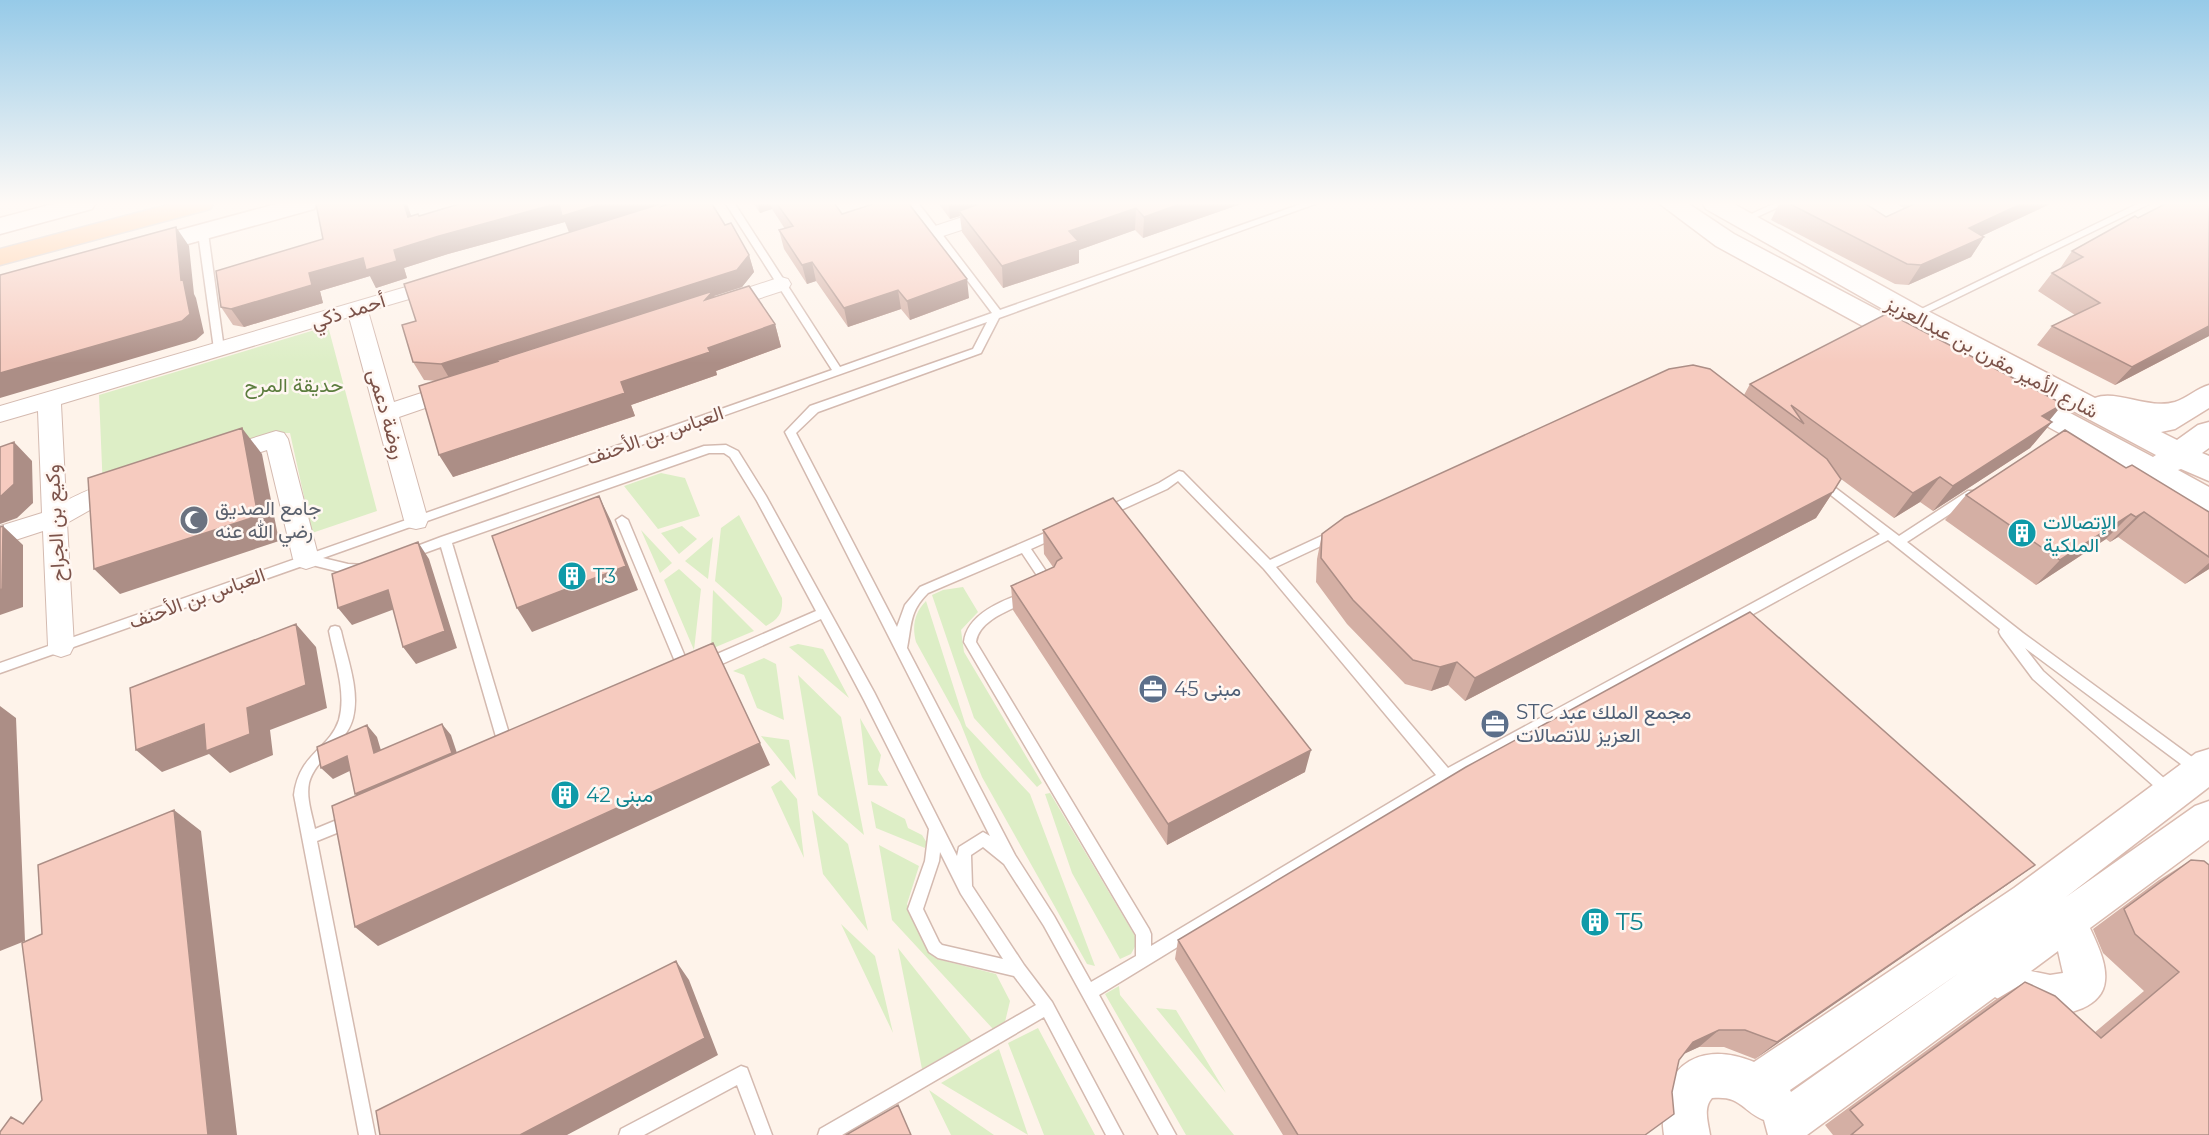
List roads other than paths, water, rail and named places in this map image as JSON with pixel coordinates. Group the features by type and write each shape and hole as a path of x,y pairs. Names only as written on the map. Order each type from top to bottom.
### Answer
{"street":[{"name":"شارع الأمير مقرن بن عبدالعزيز","path":"1757,257 2112,448 2166,463 2209,470"},
{"name":"شارع الأمير مقرن بن عبدالعزيز","path":"1807,257 2139,434 2166,463 2209,501"},
{"name":"أحمد ذكي","path":"0,414 459,277"},
{"path":"703,310 781,284"},
{"name":"روضة دعمى","path":"357,309 416,519"},
{"path":"2024,374 2142,414 2184,412"},
{"path":"387,413 477,383"},
{"path":"2112,448 2184,412 2209,395"},
{"name":"وكيع بن الجراح","path":"49,399 61,646"},
{"path":"2166,463 2209,434"},
{"path":"199,464 276,439 306,559"},
{"path":"0,536 55,518 88,500 144,482"},
{"path":"1757,1086 2028,902 2194,777"},
{"path":"1687,1135 1683,1120 1683,1104 1688,1090 1697,1080 1710,1075 1725,1074 1741,1078 1757,1086 1779,1109 1788,1129 1993,972 2209,818"},
{"path":"1993,972 2014,987 2036,994 2059,996 2073,993 2084,982 2085,968 2080,950 2064,921"}],"lane":[{"path":"206,257 219,349"},
{"path":"764,257 838,371"},
{"path":"955,257 997,313 977,351 814,409 790,432 1010,860 1049,921 1168,1135"},
{"name":"العباس بن الأحنف","path":"0,668 1158,257"},
{"path":"1914,315 2035,257"},
{"path":"394,560 693,453 708,449 726,449 734,454 762,499 823,613 966,889 1019,970 1047,1007 1115,1135"},
{"path":"1808,470 2194,777"},
{"path":"1097,516 1163,486 1179,475 1268,566 1446,776"},
{"path":"1088,993 1446,776 1894,538 1979,490"},
{"path":"622,520 681,677 823,613"},
{"path":"902,652 902,628 906,613 912,600 924,590 1066,529"},
{"path":"1268,566 1342,531"},
{"path":"446,540 507,754"},
{"path":"1024,547 1050,586 987,616 971,632 970,642 1144,934 1143,960"},
{"path":"306,559 348,569 374,567"},
{"path":"1994,617 2038,675 2194,777"},
{"path":"335,631 348,704 346,720 333,740 306,769 301,782 309,838 367,1135"},
{"path":"309,838 364,814"},
{"path":"935,830 932,861 915,909 934,948 938,951 1019,970"},
{"path":"966,889 964,852 983,839 1010,860"},
{"path":"826,1135 1047,1007"},
{"path":"627,1135 741,1074 764,1135"}],"place":[{"name":"جامع الصديق رضي الله عنه","path":"194,520"},
{"name":"الإتصالات الملكية","path":"2022,533"},
{"name":"T3","path":"572,576"},
{"name":"مبنى 45","path":"1153,689"},
{"name":"STC مجمع الملك عبد العزيز للاتصالات","path":"1495,724"},
{"name":"مبنى 42","path":"565,795"},
{"name":"T5","path":"1595,922"}],"park label":[{"name":"حديقة المرح","path":"294,385"}]}
